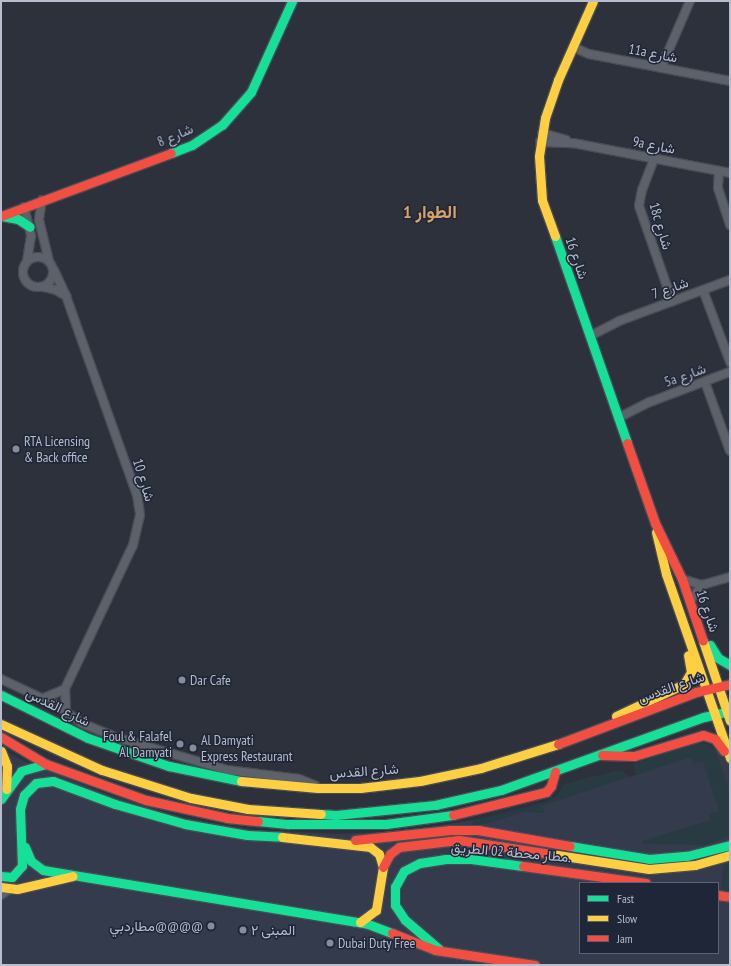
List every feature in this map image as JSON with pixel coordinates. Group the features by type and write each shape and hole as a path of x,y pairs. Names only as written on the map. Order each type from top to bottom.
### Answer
{"street":[{"name":"شارع 8","path":"1,216 192,145 222,125 251,92 292,1"},
{"name":"شارع 16","path":"593,1 551,98 541,137 538,171 542,200 655,523 682,579 728,711"},
{"path":"662,68 690,1"},
{"name":"11a شارع","path":"573,47 589,54 730,81"},
{"name":"9a شارع","path":"541,137 730,174"},
{"name":"18c شارع","path":"654,159 640,195 639,206 672,301"},
{"path":"719,172 718,188 730,225"},
{"path":"42,200 39,220 49,261 54,270 52,280 44,286"},
{"path":"24,207 30,227 30,245 27,262 23,272 25,280 31,286 44,286 56,290 66,296"},
{"path":"1,216 18,218 30,227"},
{"path":"27,262 40,257 49,261"},
{"name":"شارع 10","path":"54,270 66,296 140,505 140,525 65,689 66,711"},
{"name":"شارع 7","path":"588,333 730,280"},
{"path":"702,290 730,362"},
{"name":"5a شارع","path":"617,415 730,372"},
{"path":"704,382 730,451"},
{"name":"شارع 16","path":"655,523 663,565 715,714"},
{"path":"690,601 702,586 730,577"},
{"path":"682,579 702,586"},
{"path":"696,619 716,655 730,665"},
{"path":"601,727 628,709 680,686 687,680 691,665 683,624"},
{"path":"1,679 44,698 90,727 138,745 227,770 299,778 318,788"},
{"name":"شارع القدس","path":"1,695 88,738 169,766 244,781 318,788 373,786 450,775 511,760 706,689 730,684"},
{"path":"44,698 65,689"},
{"path":"1,724 95,767 191,798 277,812 365,813 435,805 501,790 715,714 728,711 730,721"},
{"path":"715,714 730,759"},
{"path":"601,755 634,756 703,735 715,739 730,759"},
{"path":"1,738 46,764 126,794 200,813 274,823 350,825 403,822 456,815 546,792 551,786 555,772"},
{"path":"1,751 7,766 6,789"},
{"path":"1,799 6,789 25,769 46,764"},
{"path":"1,876 12,877 21,869 22,839 20,809 22,799 32,786 49,780 115,804 185,824 247,835 322,840 370,847 379,854 383,867 376,910 360,922"},
{"path":"435,805 456,815"},
{"path":"350,825 365,813"},
{"name":"مطار محطة 02 الطريق.","path":"322,840 474,830 650,860 687,856 729,847"},
{"path":"22,839 28,857 37,868 360,922 383,928 440,951 535,965"},
{"name":"مطار محطة 02 الطريق.","path":"383,867 390,854 399,848 459,840 649,869 694,865 729,847"},
{"name":"مطار محطة 02 الطريق.","path":"440,951 405,920 395,905 395,887 398,878 404,871 420,863 446,859 471,859 639,882"},
{"path":"1,895 6,888 75,875"},
{"path":"719,895 730,897"}],"shaded area":[{"path":"696,743 708,744 716,752 730,792 730,836 706,845 643,844 642,841 710,820 709,814 719,811 703,761 693,764 691,757 636,775 633,764"},
{"path":"730,744 730,965 1,965 1,749 26,762 110,795 185,818 256,830 341,834 402,831 500,816 549,801 557,796 565,784 616,771 623,772 629,777"},
{"path":"616,771 623,772 628,777 542,806 544,813 525,812 485,824 472,825 473,821 549,801 557,796 565,784"},
{"path":"730,863 730,892 721,890 724,865"}],"traffic: fast":[{"path":"171,153 192,145 222,125 251,92 292,1"},
{"path":"2,216 18,219 30,227"},
{"path":"555,236 627,443"},
{"path":"710,645 718,658 730,665"},
{"path":"1,695 88,738 169,766 241,781"},
{"path":"321,814 336,815 435,805 501,790 704,717 730,711"},
{"path":"1,799 21,771 46,764"},
{"path":"1,876 12,877 22,866 20,809 24,795 36,783 53,781 115,804 185,824 247,835 282,837"},
{"path":"258,821 288,824 386,824 453,815"},
{"path":"570,846 649,859 687,856 730,845"},
{"path":"25,847 31,861 43,870 368,924 392,933"},
{"path":"439,949 405,920 395,905 395,887 404,871 420,863 446,859 471,859 523,866"}],"traffic: slow":[{"path":"555,236 542,200 539,156 545,118 558,80 593,1"},
{"path":"656,532 666,574 730,758"},
{"path":"703,641 730,721"},
{"path":"616,716 684,684 691,672 688,655"},
{"path":"1,724 102,770 191,798 248,809 321,814"},
{"path":"241,781 318,788 360,788 420,781 481,768 558,744"},
{"path":"1,751 7,766 6,789"},
{"path":"282,837 370,847 379,854 383,867 376,910 360,922"},
{"path":"551,854 649,869 695,865 730,855"},
{"path":"1,887 17,889 73,876"}],"traffic: jam":[{"path":"1,216 171,153"},
{"path":"627,443 655,523 682,579 703,641"},
{"path":"558,744 696,692 730,684"},
{"path":"602,755 634,756 703,735 715,739 724,751"},
{"path":"1,737 46,764 146,800 227,818 258,821"},
{"path":"453,815 546,792 551,786 555,772"},
{"path":"355,840 450,830 478,830 570,846"},
{"path":"383,867 390,854 399,847 459,840 551,854"},
{"path":"523,866 639,882"},
{"path":"719,895 730,897"},
{"path":"392,933 435,950 535,965"}],"place":[{"name":"RTA Licensing & Back office","path":"16,449"},
{"name":"Dar Cafe","path":"182,680"},
{"name":"Foul & Falafel Al Damyati","path":"180,744"},
{"name":"Al Damyati Express Restaurant","path":"193,748"},
{"name":"مطاردبي@@@@","path":"211,926"},
{"name":"المبنى ٢","path":"243,930"},
{"name":"Dubai Duty Free","path":"330,943"}],"district":[{"name":"الطوار 1","path":"430,212"}]}
